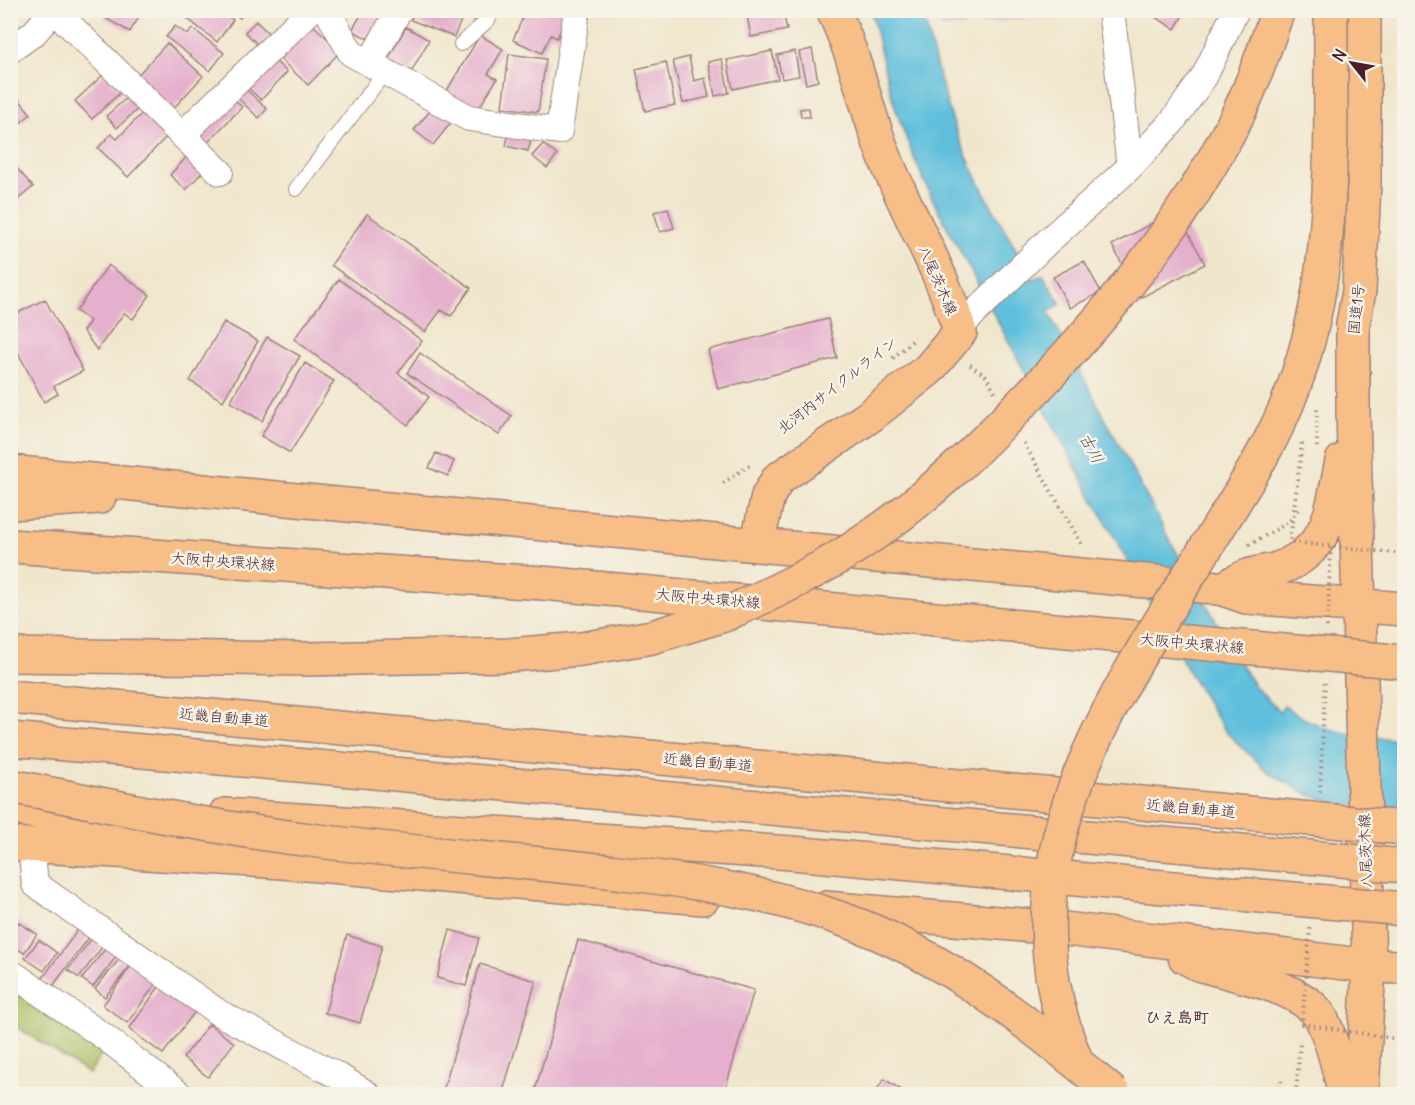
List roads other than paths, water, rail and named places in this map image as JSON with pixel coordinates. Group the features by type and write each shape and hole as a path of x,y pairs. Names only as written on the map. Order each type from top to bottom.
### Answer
{"main road":[{"name":"八尾茨木線","path":"757,545 768,496 778,479 870,416 929,369 963,326 912,221 882,149 842,30 833,10"},
{"path":"10,656 307,659 509,656 581,649 652,637 724,615 797,581 864,541 931,490 993,433 1112,306 1198,186 1232,128 1258,67 1278,10"},
{"path":"1091,1095 1068,1040 1053,989 1047,938 1051,876 1062,821 1080,770 1108,712 1242,489 1293,390 1318,299 1326,239 1330,165 1331,10"},
{"name":"国道1号","path":"1359,607 1353,413 1353,324 1359,291 1364,183 1364,10"},
{"path":"1216,588 1247,576 1278,569 1298,560 1313,547 1327,526 1353,413"},
{"path":"10,472 1216,588 1246,597 1404,609"},
{"path":"10,503 197,491"},
{"name":"大阪中央環状線","path":"10,546 542,583 1404,662"},
{"name":"八尾茨木線","path":"1359,607 1369,966 1362,1095"},
{"name":"近畿自動車道","path":"10,697 1404,828"},
{"path":"10,739 1404,866"},
{"path":"10,786 300,839 602,870 725,887 783,900 841,918 896,942 950,971 1003,1004 1114,1095"},
{"path":"10,799 792,853 1404,909"},
{"path":"10,807 282,862"},
{"path":"21,845 282,862 1057,928 1369,966 1404,967"},
{"path":"1146,939 1198,964 1288,991 1310,1006 1318,1014 1334,1050 1345,1095"}],"street":[{"path":"11,49 34,33 54,10 220,172"},
{"path":"182,135 311,10"},
{"path":"327,10 351,53 469,118 559,131 577,10"},
{"path":"378,67 399,10"},
{"path":"1111,10 1130,167"},
{"path":"963,326 1047,242 1130,167 1172,122 1204,77 1236,10"},
{"path":"1323,10 1364,89"},
{"path":"21,845 35,884 219,1013 338,1076 367,1095"},
{"path":"10,972 106,1038 179,1095"}],"lane":[{"path":"461,44 488,20 493,10"},
{"path":"296,189 378,67"}],"water":[{"name":"古川","path":"871,11 922,11 949,111 970,165 1033,279 1043,275 1061,304 1048,311 1050,315 1168,537 1247,675 1256,688 1280,712 1284,706 1313,723 1341,732 1404,740 1404,810 1340,804 1309,795 1268,772 1226,732 1194,681 1081,477 936,206 900,122"}],"district":[{"name":"ひえ島町","path":"1177,1017"}]}
